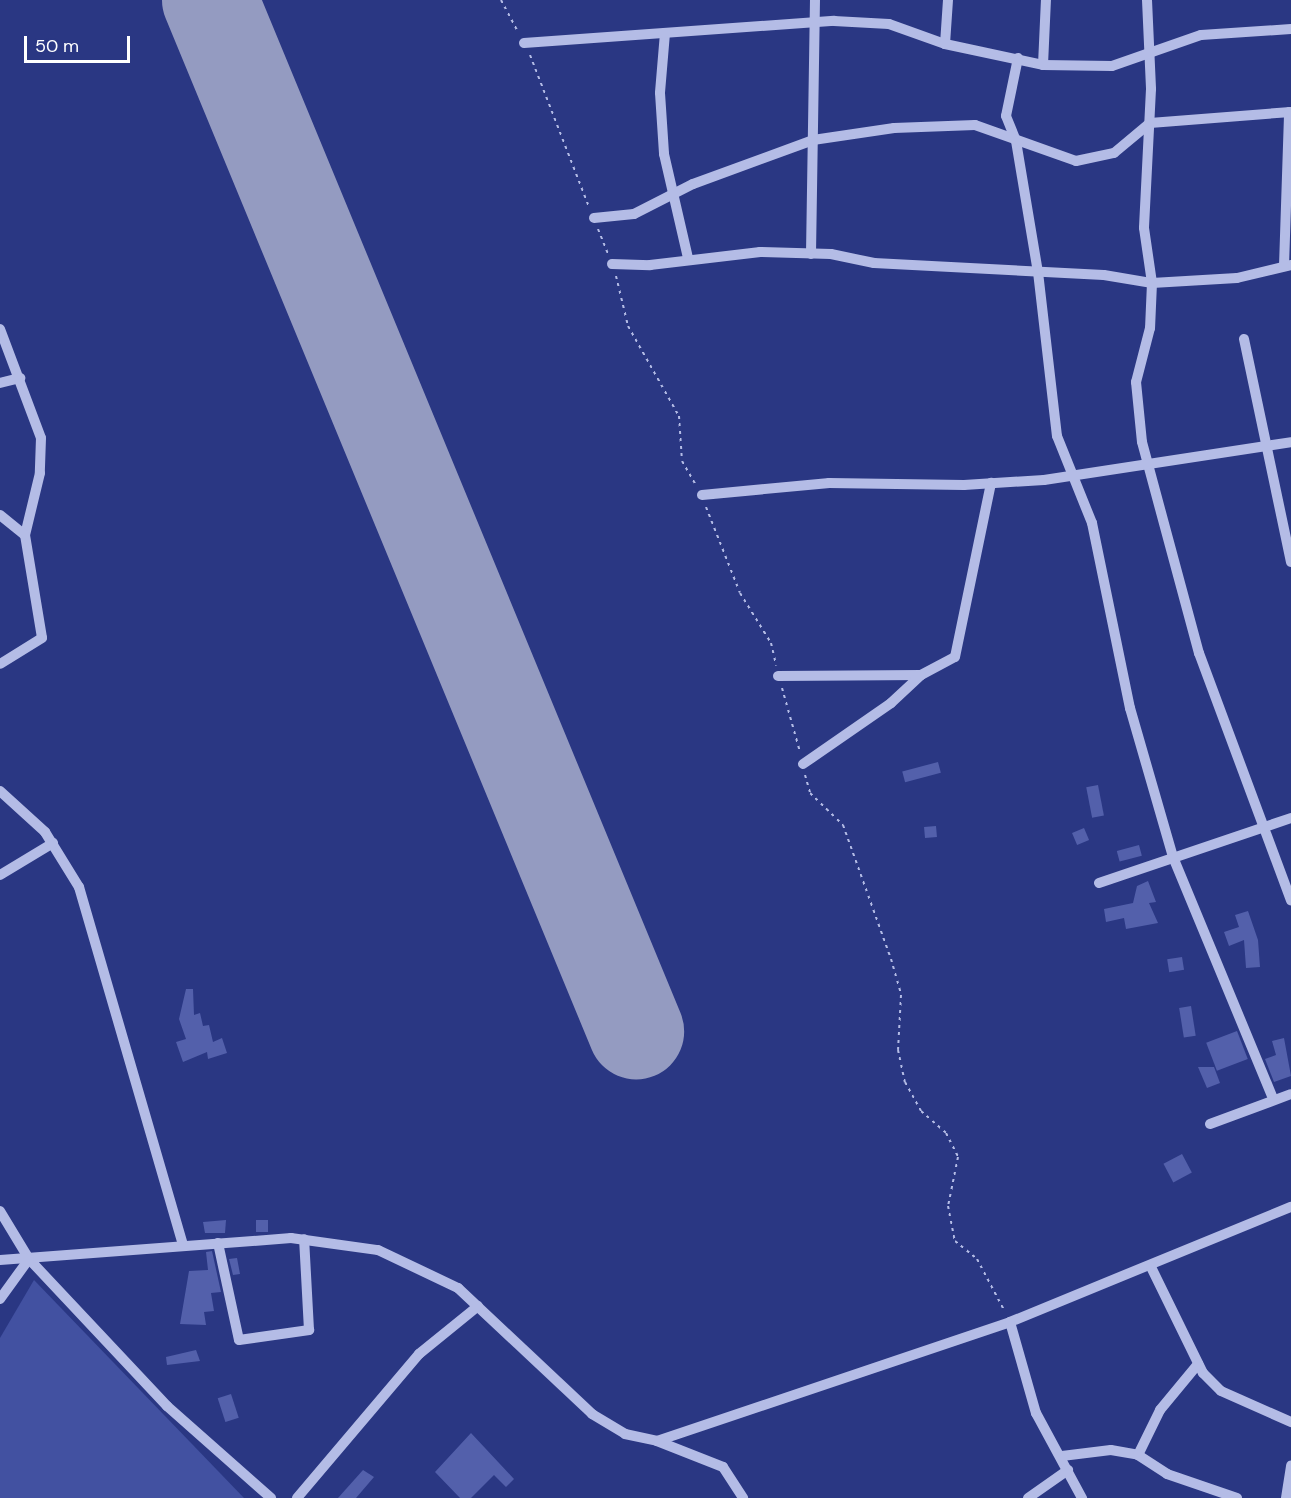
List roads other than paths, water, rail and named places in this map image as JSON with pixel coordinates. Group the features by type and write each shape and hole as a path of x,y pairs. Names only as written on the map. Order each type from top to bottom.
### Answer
{"street":[{"path":"811,254 815,0"},
{"path":"945,44 948,0"},
{"path":"1043,64 1046,0"},
{"path":"1147,0 1150,123 1144,228 1152,283 1150,328 1136,382 1146,462 1199,653 1267,826 1291,900"},
{"path":"524,43 814,22 889,24 945,44 1043,64 1112,66 1150,55 1201,35 1291,29"},
{"path":"664,33 660,93 673,194 688,258"},
{"path":"1018,58 1006,116 1016,141 1038,272 1047,382 1057,436 1092,523 1130,708 1173,857 1273,1099"},
{"path":"594,218 634,214 673,194 813,140 894,128 975,125 1076,161 1114,153 1150,123 1290,112 1288,265 1237,278 1152,283 1038,272 885,264 811,254 688,258 650,265 612,264"},
{"path":"0,329 41,438 40,473 25,535 42,638 0,664"},
{"path":"1244,339 1291,562"},
{"path":"0,383 20,378"},
{"path":"702,495 829,483 991,483 1072,475 1146,462 1291,442"},
{"path":"803,764 891,703 921,675 955,657 991,483"},
{"path":"0,515 25,535"},
{"path":"778,676 921,675"},
{"path":"0,790 53,843 88,912 183,1245"},
{"path":"1099,883 1291,818"},
{"path":"0,875 53,843"},
{"path":"1210,1124 1291,1094"},
{"path":"657,1441 1010,1322 1151,1267 1291,1207"},
{"path":"0,1210 29,1258 183,1422 272,1498"},
{"path":"218,1243 239,1340 309,1330 304,1239"},
{"path":"0,1260 183,1245 304,1239 337,1240 403,1260 458,1288 592,1414 625,1434 657,1441 723,1467 743,1498"},
{"path":"0,1299 29,1258"},
{"path":"1151,1267 1198,1364 1221,1391 1291,1422"},
{"path":"297,1498 419,1354 478,1306"},
{"path":"1010,1322 1036,1413 1062,1455 1082,1498"},
{"path":"1138,1455 1160,1410 1198,1364"},
{"path":"1062,1455 1111,1450 1138,1455 1167,1474 1237,1498"},
{"path":"1286,1498 1291,1465"},
{"path":"1028,1498 1068,1470"}]}
